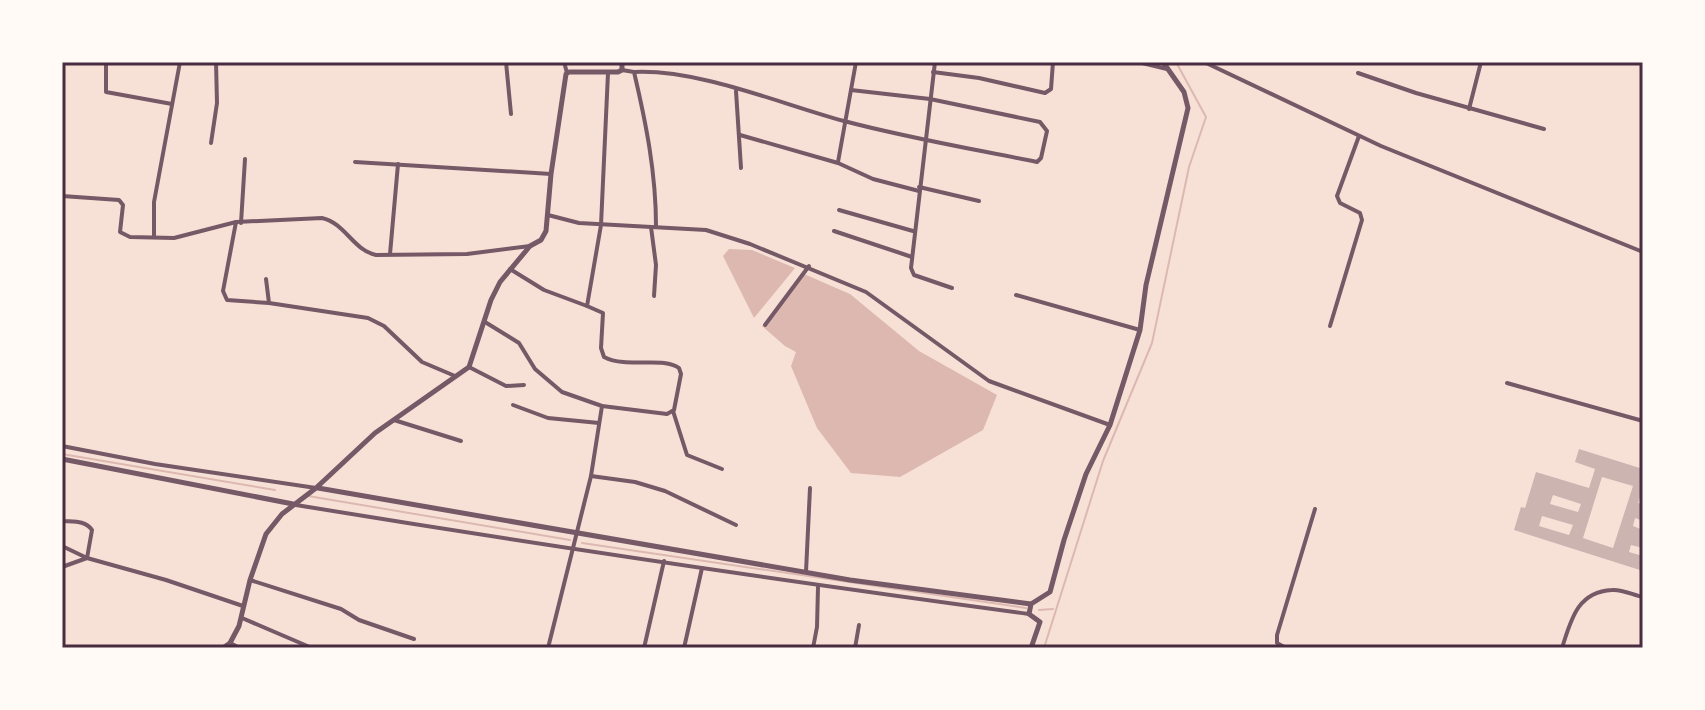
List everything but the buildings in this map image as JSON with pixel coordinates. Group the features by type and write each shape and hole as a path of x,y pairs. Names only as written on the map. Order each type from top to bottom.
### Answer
{"street":[{"path":"106,62 106,92 172,104"},
{"path":"154,237 154,202 180,62"},
{"path":"211,143 217,103 216,62"},
{"path":"506,62 511,114"},
{"path":"223,648 230,643 242,618 250,580 266,534 294,504 316,488 375,433 458,378 469,367 491,300 510,269 530,246 544,236 567,73 564,62"},
{"path":"622,62 622,70"},
{"path":"838,163 856,62"},
{"path":"935,62 911,268 914,275 952,288"},
{"path":"933,72 979,78 1045,93 1051,89 1053,62"},
{"path":"1138,62 1167,69"},
{"path":"62,446 806,572 1031,604 1050,592 1086,474 1110,425 1140,330 1146,285 1188,108 1184,92 1163,62"},
{"path":"1204,62 1359,136 1643,252"},
{"path":"1469,109 1481,62"},
{"path":"567,73 654,71 926,140 1037,162 1041,158 1047,131 1040,122 930,99 851,90"},
{"path":"634,72 651,149 656,189 654,296"},
{"path":"587,306 601,225 608,73"},
{"path":"1358,73 1469,109 1544,129"},
{"path":"735,90 741,168"},
{"path":"740,135 838,163 873,179 979,201"},
{"path":"1330,326 1362,220 1360,213 1340,203 1337,196 1359,136"},
{"path":"245,159 239,222 223,297 231,301 269,303 368,318 384,326 422,362 458,378"},
{"path":"355,162 551,174"},
{"path":"390,254 398,164"},
{"path":"62,196 117,199 123,205 121,234 184,237 239,222 328,219 366,252 467,254 530,246"},
{"path":"839,210 914,232"},
{"path":"548,215 579,223 706,230 809,266 866,292 989,381 1110,425"},
{"path":"834,231 913,257"},
{"path":"765,325 809,266"},
{"path":"510,269 544,290 603,313 601,354 604,357 623,364 672,364 679,368 681,374 673,411 687,455 722,469"},
{"path":"266,279 269,303"},
{"path":"1016,295 1140,330"},
{"path":"485,322 519,343 535,369 555,386 602,406 667,414 673,411"},
{"path":"469,367 506,386 524,385"},
{"path":"1507,383 1643,421"},
{"path":"513,405 548,418 599,423"},
{"path":"548,648 591,476 602,406"},
{"path":"394,420 461,441"},
{"path":"62,459 294,504 574,551 664,561 818,586 1029,614 1040,622 1031,648"},
{"path":"591,476 635,482 665,491 736,525"},
{"path":"806,572 810,488"},
{"path":"1286,648 1277,643 1277,635 1315,509"},
{"path":"62,521 88,524 92,530 87,558"},
{"path":"62,546 87,558 246,607"},
{"path":"62,567 87,558"},
{"path":"644,648 664,561"},
{"path":"684,648 702,568"},
{"path":"250,580 341,609 359,620 414,639"},
{"path":"813,648 818,586"},
{"path":"1562,648 1574,611 1590,595 1614,589 1642,598"},
{"path":"1029,614 1031,604"},
{"path":"242,618 312,648"},
{"path":"855,648 859,625"},
{"path":"230,643 240,648"}],"shaded area":[{"path":"729,249 752,250 795,268 754,318 723,256"},
{"path":"804,274 850,294 919,351 997,395 983,430 900,477 851,473 817,428 791,366 796,352 762,326"}],"waterway":[{"path":"1044,648 1103,461 1152,343 1189,167 1206,117 1176,62"},
{"path":"62,454 275,490"},
{"path":"308,496 570,540"},
{"path":"582,543 1026,608"},
{"path":"1039,610 1053,609"}]}
